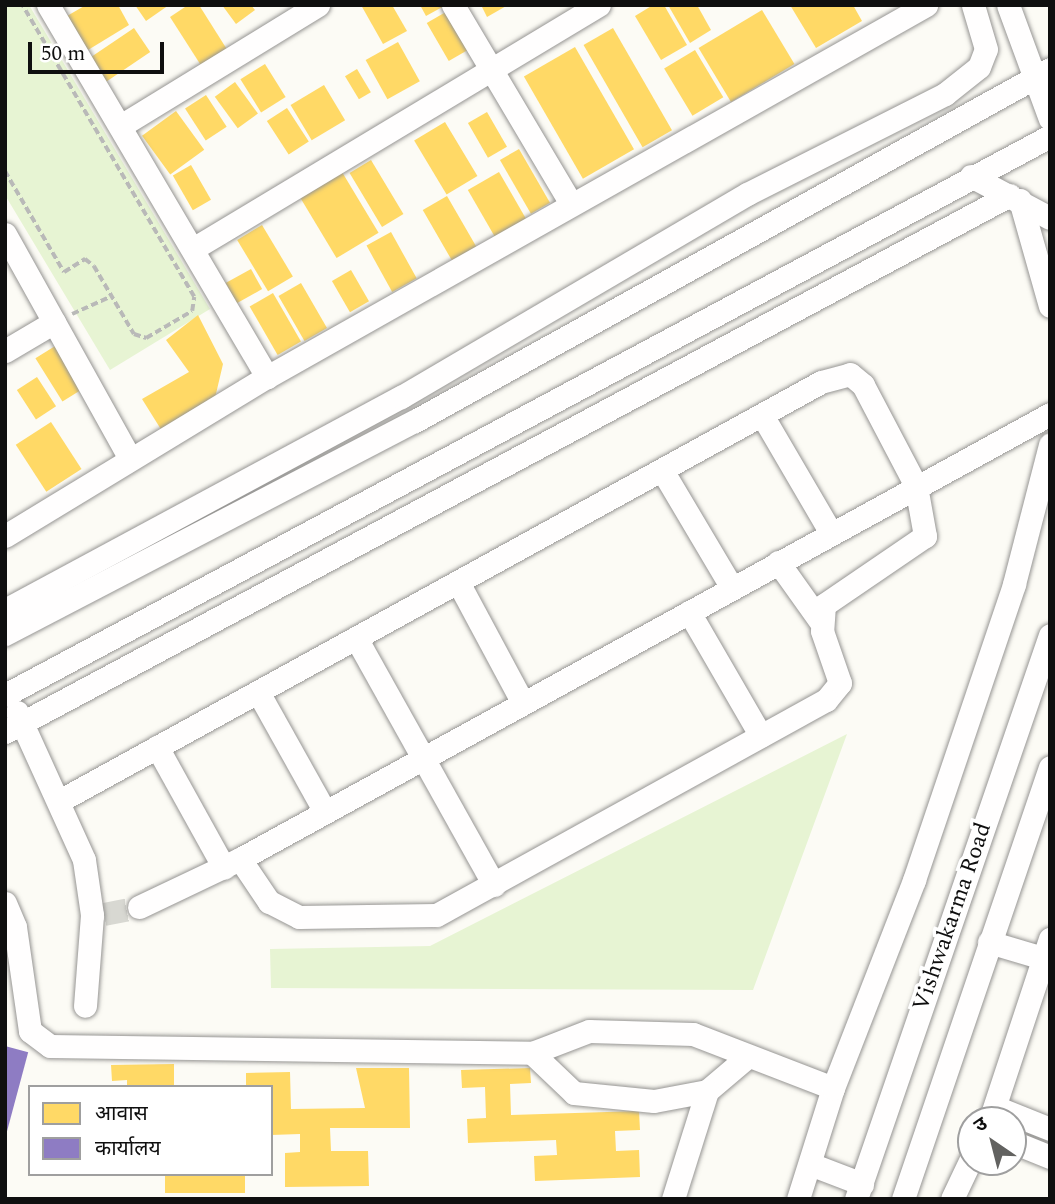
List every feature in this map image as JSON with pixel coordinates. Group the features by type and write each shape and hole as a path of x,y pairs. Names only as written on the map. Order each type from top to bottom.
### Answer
{"street":[{"path":"48,5 196,247 267,377"},
{"path":"122,125 318,5"},
{"path":"453,5 570,202"},
{"path":"196,247 491,69 574,11 599,5"},
{"path":"5,536 267,377 570,202 926,5"},
{"path":"5,610 401,397 747,194 966,79 986,49 973,5"},
{"path":"1008,5 1043,72 1050,119"},
{"path":"5,634 415,421 1043,72"},
{"path":"85,1006 98,914 84,860 61,800 14,728 6,694 1050,136"},
{"path":"971,176 1015,197 1050,218"},
{"path":"747,194 767,226"},
{"path":"1015,197 1050,306"},
{"path":"14,728 1015,197"},
{"path":"5,234 130,459"},
{"path":"5,351 54,322"},
{"path":"61,800 762,415 850,374 863,385 916,486 925,536 833,598 820,621"},
{"path":"139,907 232,863 1050,414"},
{"path":"762,415 831,533"},
{"path":"799,1199 833,1088 914,880 1014,584 1050,445"},
{"path":"662,470 732,588"},
{"path":"157,747 232,863 269,902 299,917 413,919 436,915 761,736 836,691 839,674 820,621 778,562"},
{"path":"458,582 523,703"},
{"path":"689,612 761,736"},
{"name":"Vishwakarma Road","path":"859,1192 1050,635"},
{"path":"356,638 425,757 494,885"},
{"path":"258,692 326,812"},
{"name":"Vishwakarma Road","path":"903,1199 1050,767"},
{"path":"5,902 30,1031 50,1046 532,1053 589,1031 670,1031 833,1088"},
{"path":"989,942 1046,948 996,1106"},
{"path":"532,1053 559,1083 593,1099 654,1101 707,1091 746,1058"},
{"path":"673,1199 707,1091"},
{"path":"1027,1123 1050,1129"},
{"path":"1027,1148 1050,1157"},
{"path":"810,1164 859,1192"},
{"path":"951,1195 961,1176"}],"path":[{"path":"5,171 64,272 85,259 112,296 134,334 146,338 192,311 194,297 22,5"},
{"path":"54,322 112,296"}],"green space":[{"path":"5,5 29,5 210,309 110,370 5,195"},
{"path":"847,734 753,990 271,988 270,949 430,946"}],"building: आवास":[{"path":"86,5 118,5 129,25 88,50 67,16"},
{"path":"135,5 169,5 146,21"},
{"path":"188,5 199,5 228,51 202,67 170,17"},
{"path":"222,5 251,5 255,10 236,24"},
{"path":"361,5 392,5 407,31 383,44"},
{"path":"420,5 446,5 426,16"},
{"path":"481,5 508,5 487,17"},
{"path":"653,5 664,5 687,45 661,60 635,16"},
{"path":"668,5 697,5 711,30 690,43"},
{"path":"790,5 853,5 862,21 816,48"},
{"path":"451,9 473,47 449,61 427,23"},
{"path":"762,10 794,64 731,102 699,48"},
{"path":"134,28 150,52 102,84 86,60"},
{"path":"613,28 672,130 643,147 584,45"},
{"path":"398,42 420,81 387,99 366,60"},
{"path":"575,47 634,149 583,179 524,77"},
{"path":"695,50 723,97 692,116 664,69"},
{"path":"265,64 286,97 261,112 240,79"},
{"path":"357,69 371,92 359,99 345,76"},
{"path":"235,82 258,114 238,128 215,97"},
{"path":"324,85 345,120 312,140 291,105"},
{"path":"206,95 227,127 206,140 185,109"},
{"path":"287,108 309,142 289,155 267,121"},
{"path":"176,111 204,150 170,175 142,136"},
{"path":"487,112 507,147 488,158 468,123"},
{"path":"445,122 477,176 447,195 414,141"},
{"path":"519,149 550,203 531,214 500,160"},
{"path":"371,160 403,214 382,227 350,173"},
{"path":"191,165 211,200 193,210 173,176"},
{"path":"342,172 379,233 337,258 300,197"},
{"path":"499,172 527,220 496,238 468,190"},
{"path":"447,196 476,247 452,261 423,210"},
{"path":"262,225 293,276 268,291 237,240"},
{"path":"391,232 417,278 392,292 367,246"},
{"path":"251,269 262,289 237,303 226,283"},
{"path":"351,270 369,301 350,312 332,281"},
{"path":"301,283 327,328 304,341 278,296"},
{"path":"273,293 301,341 278,355 250,306"},
{"path":"198,315 223,364 215,398 162,431 142,399 189,372 166,340"},
{"path":"60,343 87,386 62,402 35,358"},
{"path":"37,377 56,406 36,419 17,390"},
{"path":"51,422 81,469 46,492 16,445"},
{"path":"174,1064 174,1085 127,1085 127,1080 112,1081 111,1065"},
{"path":"356,1068 409,1068 410,1128 330,1128 331,1151 368,1151 369,1186 285,1187 285,1153 300,1152 300,1134 273,1135 273,1085 246,1085 246,1073 290,1072 291,1109 365,1108"},
{"path":"530,1068 531,1083 510,1084 511,1115 639,1111 640,1130 615,1131 616,1151 639,1150 640,1177 535,1181 534,1156 557,1155 556,1140 468,1143 467,1119 486,1118 485,1087 462,1088 461,1070"},
{"path":"165,1176 245,1176 245,1193 165,1193"}],"building: कार्यालय":[{"path":"5,1046 28,1052 5,1139"}],"tunnel":[{"path":"104,914 139,907"}]}
